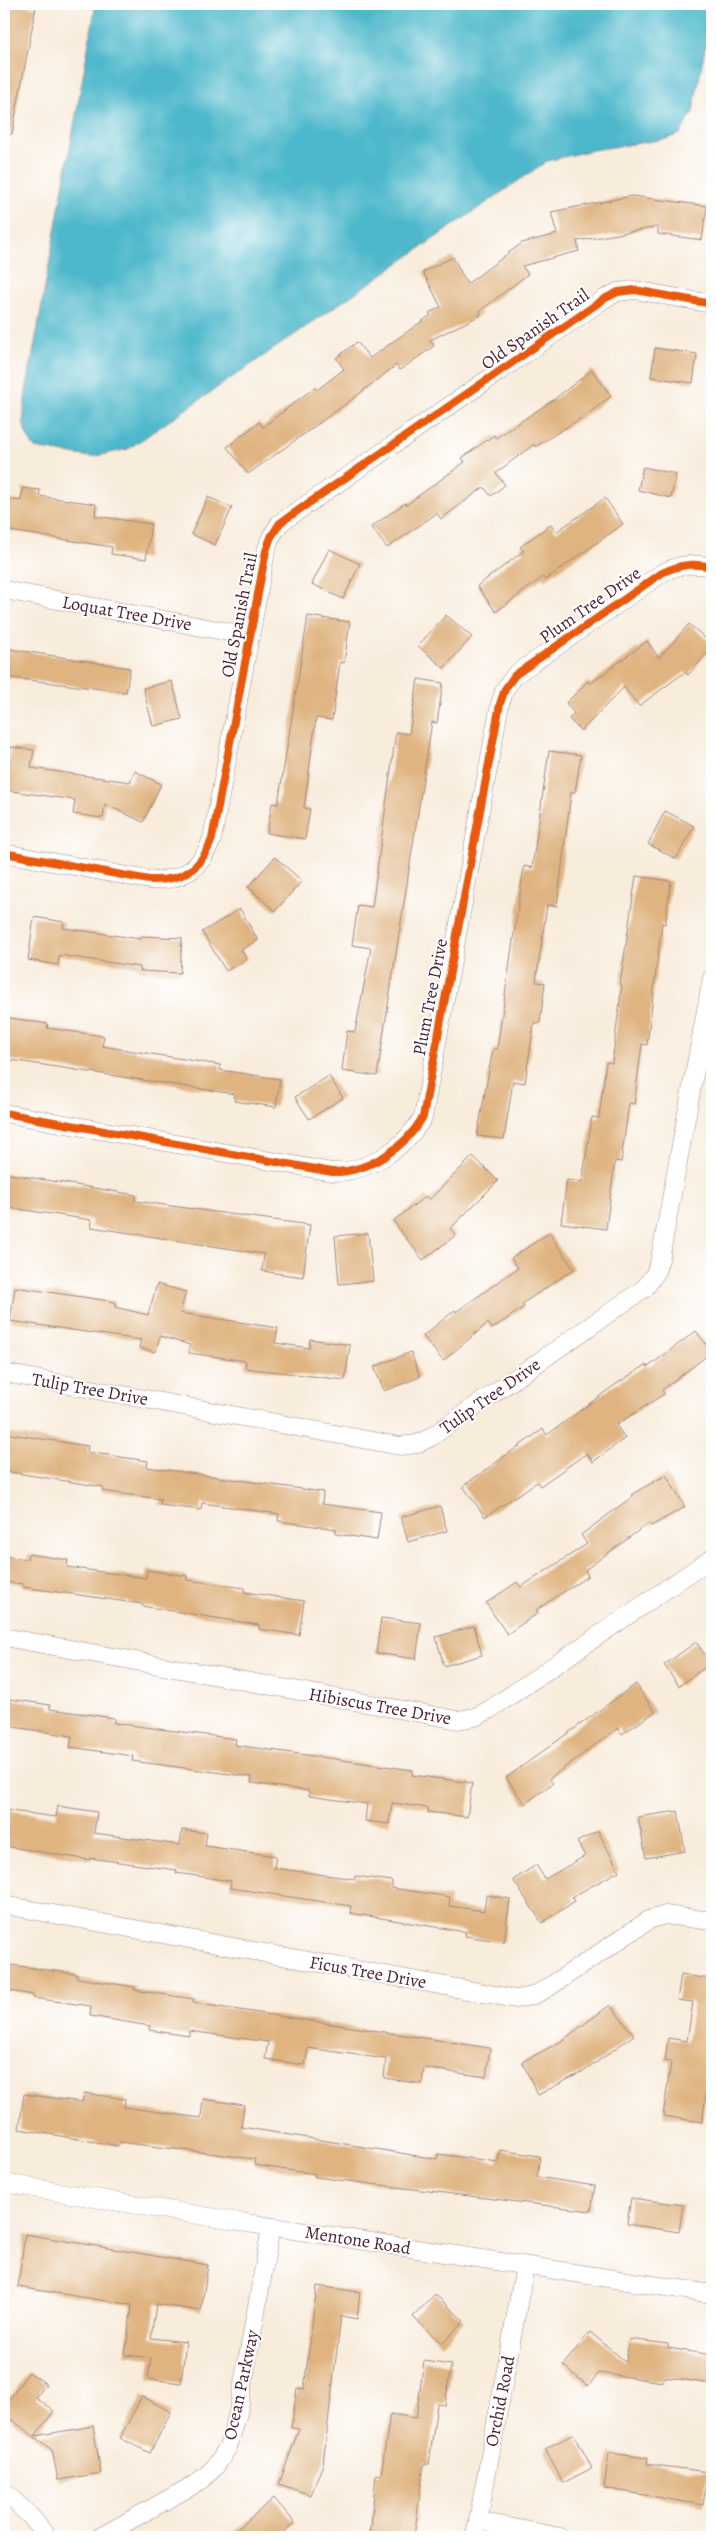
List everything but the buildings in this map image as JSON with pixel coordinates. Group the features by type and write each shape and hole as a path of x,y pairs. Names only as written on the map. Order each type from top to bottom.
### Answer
{"street":[{"name":"Old Spanish Trail","path":"4,853 149,880 166,880 182,876 196,867 206,854 212,839 266,551 271,537 280,523 596,305 618,292 635,290 712,304"},
{"name":"Plum Tree Drive","path":"4,1113 332,1172 348,1172 364,1168 403,1142 415,1131 423,1116 500,704 505,689 515,675 662,573 676,566 693,563 712,567"},
{"name":"Loquat Tree Drive","path":"4,590 250,636"},
{"name":"Tulip Tree Drive","path":"4,1374 400,1446 417,1444 431,1437 645,1288 655,1274 662,1250 712,978"},
{"name":"Hibiscus Tree Drive","path":"4,1636 458,1720 475,1718 489,1710 712,1558"},
{"name":"Ficus Tree Drive","path":"4,1905 516,1999 532,1996 546,1989 649,1920 665,1915 712,1921"},
{"name":"Mentone Road","path":"4,2183 272,2227 712,2294"},
{"name":"Ocean Parkway","path":"100,2537 199,2482 215,2467 228,2447 238,2413 272,2227"},
{"name":"Orchid Road","path":"476,2529 525,2266"},
{"path":"4,2491 33,2519 46,2537"},
{"path":"476,2529 560,2537"}],"water":[{"path":"96,4 712,4 712,10 693,112 680,134 666,139 592,150 547,161 128,449 91,457 35,448 25,430 24,419 25,398"}],"cycle path":[{"path":"4,853 149,880 181,876 196,866 202,859 212,839 266,551 271,537 280,523 604,299 618,292 635,290 712,304"},
{"path":"4,1113 332,1172 359,1168 372,1163 396,1148 406,1139 423,1117 500,704 505,689 515,675 662,573 687,565 712,567"}]}
